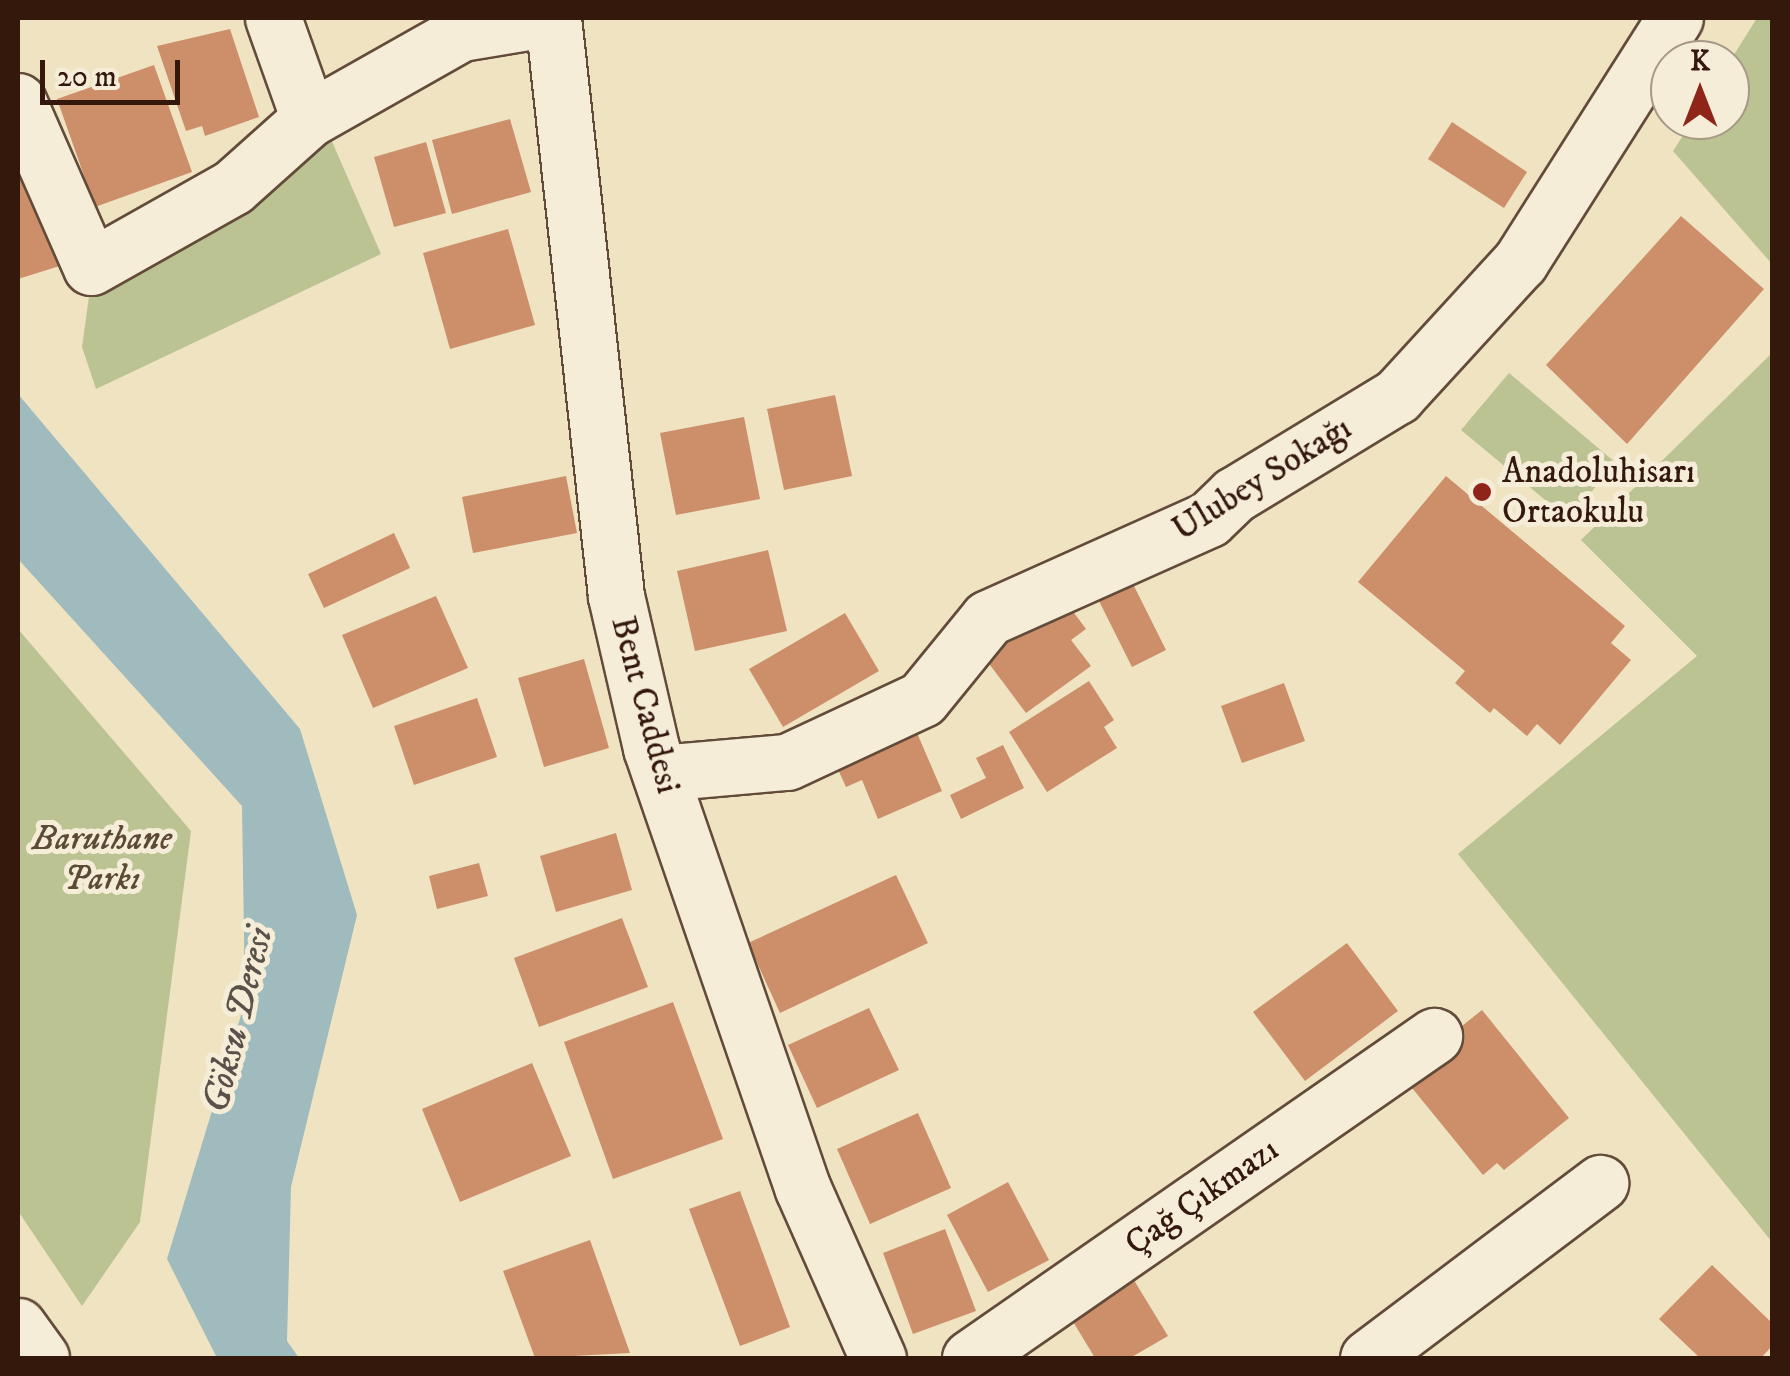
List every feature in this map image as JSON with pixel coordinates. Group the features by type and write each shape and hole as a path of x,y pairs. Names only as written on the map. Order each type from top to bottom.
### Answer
{"street":[{"path":"273,18 309,119"},
{"path":"18,100 90,267 233,187 309,119 461,33 553,18"},
{"name":"Bent Caddesi","path":"553,18 616,596 660,774 803,1189 878,1358"},
{"name":"Ulubey Sokağı","path":"660,774 787,762 922,698 988,618 1208,519 1234,495 1397,396 1520,262 1675,18"},
{"name":"Çağ Çıkmazı","path":"970,1358 1434,1036"},
{"path":"1368,1358 1600,1184"},
{"path":"18,1326 40,1358"}],"green space":[{"path":"1757,18 1772,18 1772,264 1673,151 1680,140 1750,140 1750,40 1743,40"},
{"path":"327,130 381,254 96,389 82,347 91,282"},
{"path":"1772,353 1772,1242 1458,854 1697,656 1581,540"},
{"path":"1509,373 1616,463 1568,519 1461,430"},
{"name":"Baruthane Parkı","path":"18,629 191,831 140,1222 82,1306 18,1211"}],"water":[{"path":"18,394 300,729 357,915 291,1187 287,1341 299,1358 217,1358 167,1259 245,1002 242,806 18,559"}],"building":[{"path":"230,29 259,117 205,136 202,126 186,131 157,46"},
{"path":"154,65 192,172 95,207 57,99"},
{"path":"510,119 531,192 452,214 432,140"},
{"path":"1452,122 1527,172 1504,208 1428,159"},
{"path":"426,142 446,213 394,227 374,157"},
{"path":"34,168 66,264 18,279 18,174"},
{"path":"1681,216 1764,289 1627,444 1546,365"},
{"path":"508,229 535,325 450,349 423,253"},
{"path":"835,395 852,476 784,490 767,409"},
{"path":"744,417 760,499 676,515 660,433"},
{"path":"566,476 577,533 473,553 462,497"},
{"path":"1446,476 1625,626 1611,643 1631,660 1560,745 1537,724 1527,736 1494,708 1490,713 1455,683 1465,671 1358,582"},
{"path":"394,533 410,568 324,608 308,574"},
{"path":"768,550 787,631 695,651 677,571"},
{"path":"1129,576 1166,650 1132,667 1095,593"},
{"path":"1057,590 1086,629 1071,640 1091,666 1026,713 978,649"},
{"path":"436,596 468,668 373,708 342,635"},
{"path":"845,613 879,671 783,727 749,669"},
{"path":"584,659 609,748 544,767 518,678"},
{"path":"1089,681 1114,720 1104,727 1117,748 1047,792 1009,732"},
{"path":"1284,683 1305,741 1242,763 1221,706"},
{"path":"477,698 497,757 414,785 394,726"},
{"path":"911,719 942,791 878,819 862,780 846,787 831,754"},
{"path":"1003,745 1024,788 961,819 950,795 986,778 976,758"},
{"path":"616,833 632,890 556,912 540,856"},
{"path":"479,863 488,896 437,909 429,876"},
{"path":"896,875 928,943 780,1013 748,943"},
{"path":"622,918 648,987 539,1027 514,958"},
{"path":"1347,943 1398,1011 1305,1081 1253,1012"},
{"path":"673,1002 723,1139 613,1179 564,1042"},
{"path":"869,1008 899,1070 817,1108 788,1045"},
{"path":"1482,1010 1569,1118 1504,1170 1497,1163 1483,1175 1408,1083 1418,1061"},
{"path":"532,1063 571,1156 460,1202 422,1109"},
{"path":"918,1113 951,1188 870,1224 837,1149"},
{"path":"1008,1182 1049,1260 988,1292 947,1215"},
{"path":"740,1191 790,1327 740,1346 689,1209"},
{"path":"945,1229 976,1311 913,1334 883,1253"},
{"path":"590,1240 630,1353 535,1358 503,1271"},
{"path":"1712,1265 1772,1323 1772,1346 1761,1358 1700,1358 1659,1319"},
{"path":"1132,1277 1168,1336 1130,1358 1095,1358 1069,1315"}],"place":[{"name":"Anadoluhisarı Ortaokulu","path":"1482,492"}],"water label":[{"name":"Göksu Deresi","path":"239,1020"}]}
